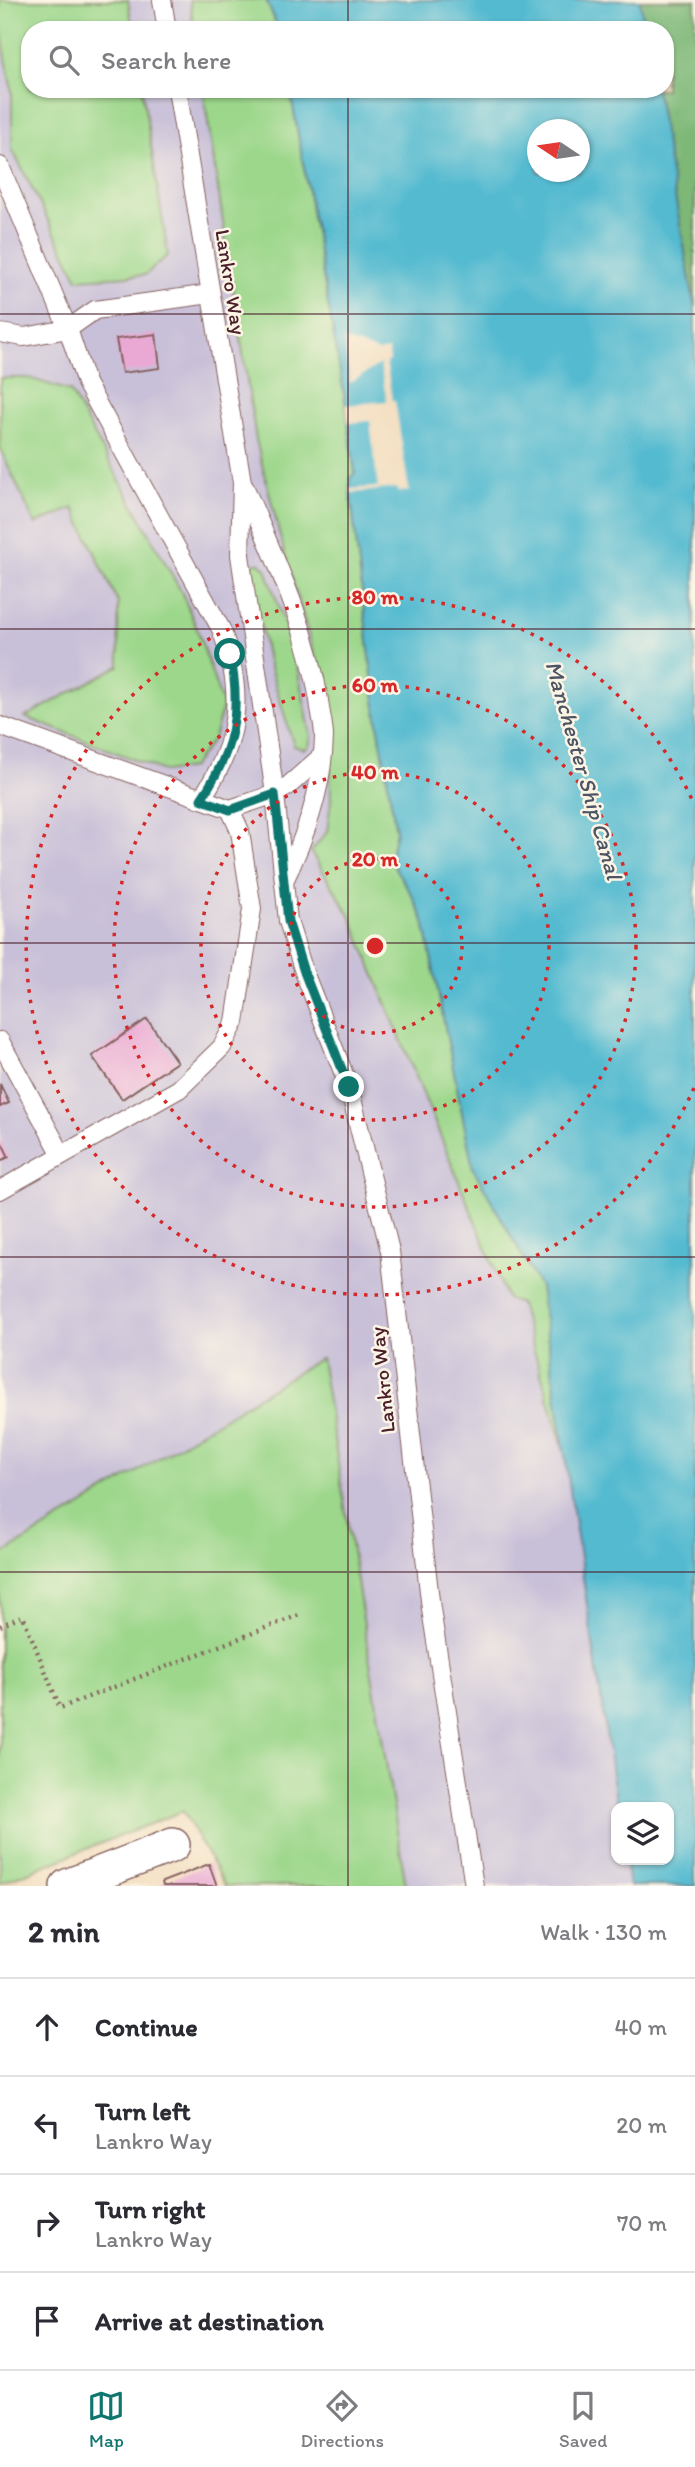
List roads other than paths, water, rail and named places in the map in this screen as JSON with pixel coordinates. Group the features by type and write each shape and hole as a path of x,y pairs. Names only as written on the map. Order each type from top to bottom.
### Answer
{"street":[{"path":"67,1886 173,1845"}],"lane":[{"path":"162,0 166,21"},
{"name":"Lankro Way","path":"178,98 242,482 240,555 275,794 288,921 304,972 349,1087 390,1251 431,1609 474,1886"},
{"path":"0,166 68,330 86,383 221,629 230,654 236,680 234,731 221,767 201,799"},
{"path":"0,333 24,337 68,330 96,310 210,294"},
{"name":"Lankro Way","path":"242,482 303,632 315,678 324,734 315,800 307,828 284,881"},
{"path":"0,726 230,810 275,794 323,756"},
{"path":"0,1191 179,1089 222,1047 235,1022 252,909 240,831 230,810"},
{"path":"0,1041 62,1155"}],"water":[{"path":"266,0 640,0 644,21 275,21"},
{"name":"Manchester Ship Canal","path":"292,98 658,98 695,309 695,1886 629,1886 626,1865 674,1865 674,1802 616,1802 540,1287 473,1168 424,921 412,895 390,860 396,831 377,717 350,478 355,473 346,405"}]}
